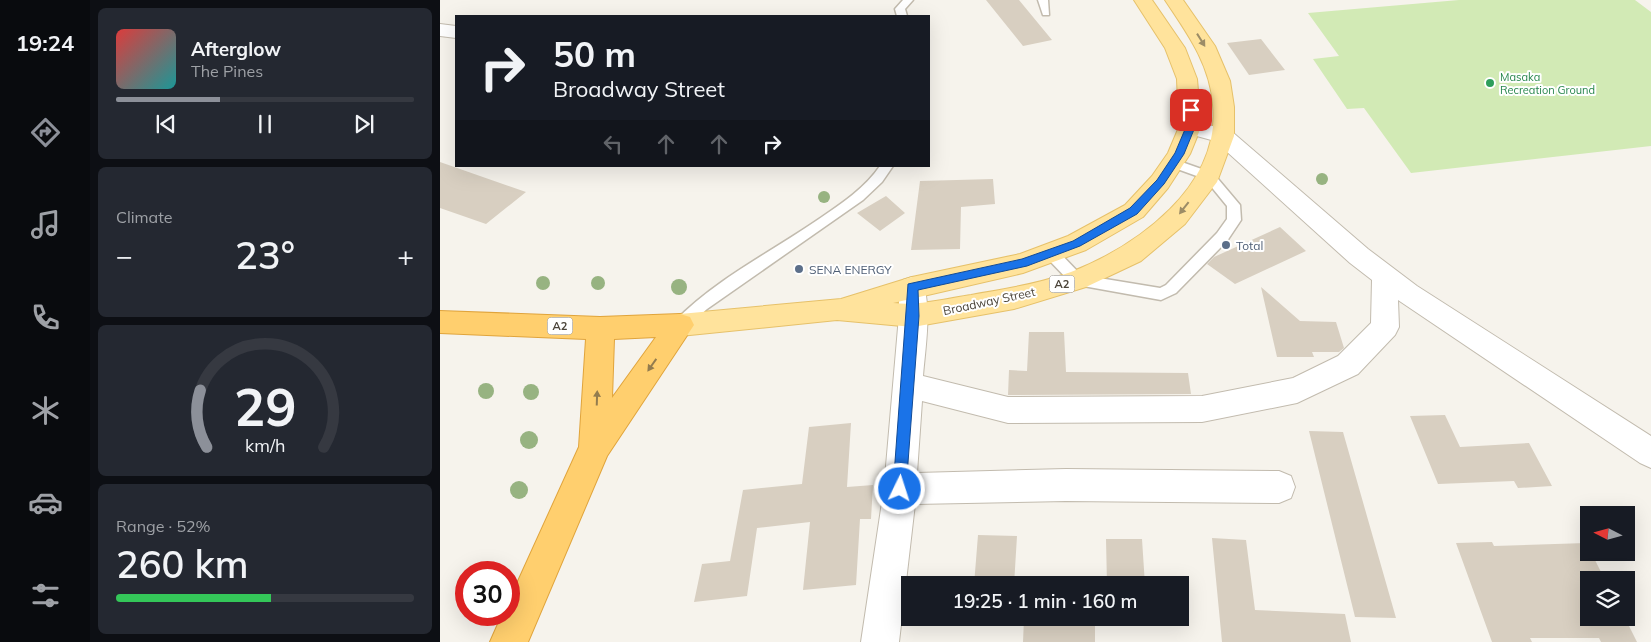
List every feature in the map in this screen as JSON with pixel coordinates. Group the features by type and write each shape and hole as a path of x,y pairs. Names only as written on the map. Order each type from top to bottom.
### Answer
{"highway":[{"name":"A2","path":"440,322 600,328 680,325"},
{"path":"509,642 595,447 680,325"},
{"path":"595,447 600,328"}],"main road":[{"path":"1146,4 1176,2"},
{"name":"Broadway Street","path":"837,309 913,316 1014,298 1077,280 1132,254 1176,218 1209,176 1223,136 1224,107 1220,81 1205,46 1176,2"},
{"name":"Broadway Street","path":"680,325 837,309 912,287 1023,263 1076,243 1134,211 1160,182 1173,163 1190,127 1191,110 1186,79 1175,48 1146,4"}],"street":[{"path":"440,30 455,32"},
{"path":"1190,127 1223,136 1359,256 1408,293 1651,453"},
{"path":"908,385 1008,410 1202,409 1296,390 1348,365 1385,327 1385,275"},
{"path":"880,642 900,489 913,316 912,287"},
{"path":"900,489 1066,485 1279,487"}],"lane":[{"path":"902,15 900,9 908,0"},
{"path":"1043,0 1046,13"},
{"path":"1050,253 1077,280 1161,294 1171,289 1222,237 1234,220 1233,205 1209,176 1173,163"},
{"path":"680,325 704,302 851,202 884,175 887,167"}],"green space":[{"name":"Masaka Recreation Ground","path":"1459,0 1635,0 1651,12 1651,146 1411,173 1364,108 1347,109 1313,59 1339,56 1308,13"}],"building":[{"path":"986,0 1019,0 1052,40 1023,46"},
{"path":"1261,39 1285,70 1249,75 1227,43"},
{"path":"440,162 526,192 486,224 440,208"},
{"path":"993,179 995,204 961,207 960,249 911,250 920,181"},
{"path":"886,196 905,213 880,231 857,213"},
{"path":"1280,227 1306,251 1235,284 1207,264 1214,257"},
{"path":"1261,287 1300,321 1336,322 1344,348 1339,352 1312,352 1314,357 1277,357"},
{"path":"1029,332 1064,332 1066,372 1188,373 1191,394 1008,395 1009,370 1027,371"},
{"path":"1445,415 1460,447 1529,443 1552,486 1518,488 1514,481 1438,484 1410,416"},
{"path":"851,423 847,487 873,485 871,519 860,519 856,585 803,590 810,522 757,528 747,596 694,602 702,564 730,561 743,490 802,484 809,427"},
{"path":"1309,431 1343,432 1396,618 1355,617"},
{"path":"978,535 1017,536 1015,576 975,576"},
{"path":"1212,538 1246,540 1255,610 1345,614 1351,642 1222,642"},
{"path":"1106,539 1142,539 1144,576 1107,576"},
{"path":"1492,542 1494,546 1580,543 1580,561 1596,561 1600,571 1580,571 1580,626 1629,626 1637,642 1601,642 1599,638 1530,638 1532,642 1492,642 1456,543"},
{"path":"1024,626 1095,626 1095,642 1023,642"}],"place":[{"name":"Masaka Recreation Ground","path":"1490,83"},
{"name":"Total","path":"1226,245"},
{"name":"SENA ENERGY","path":"799,269"}],"route":[{"path":"900,489 913,316 912,287 1023,263 1076,243 1134,211 1160,182 1179,154 1190,127 1191,110"}]}
